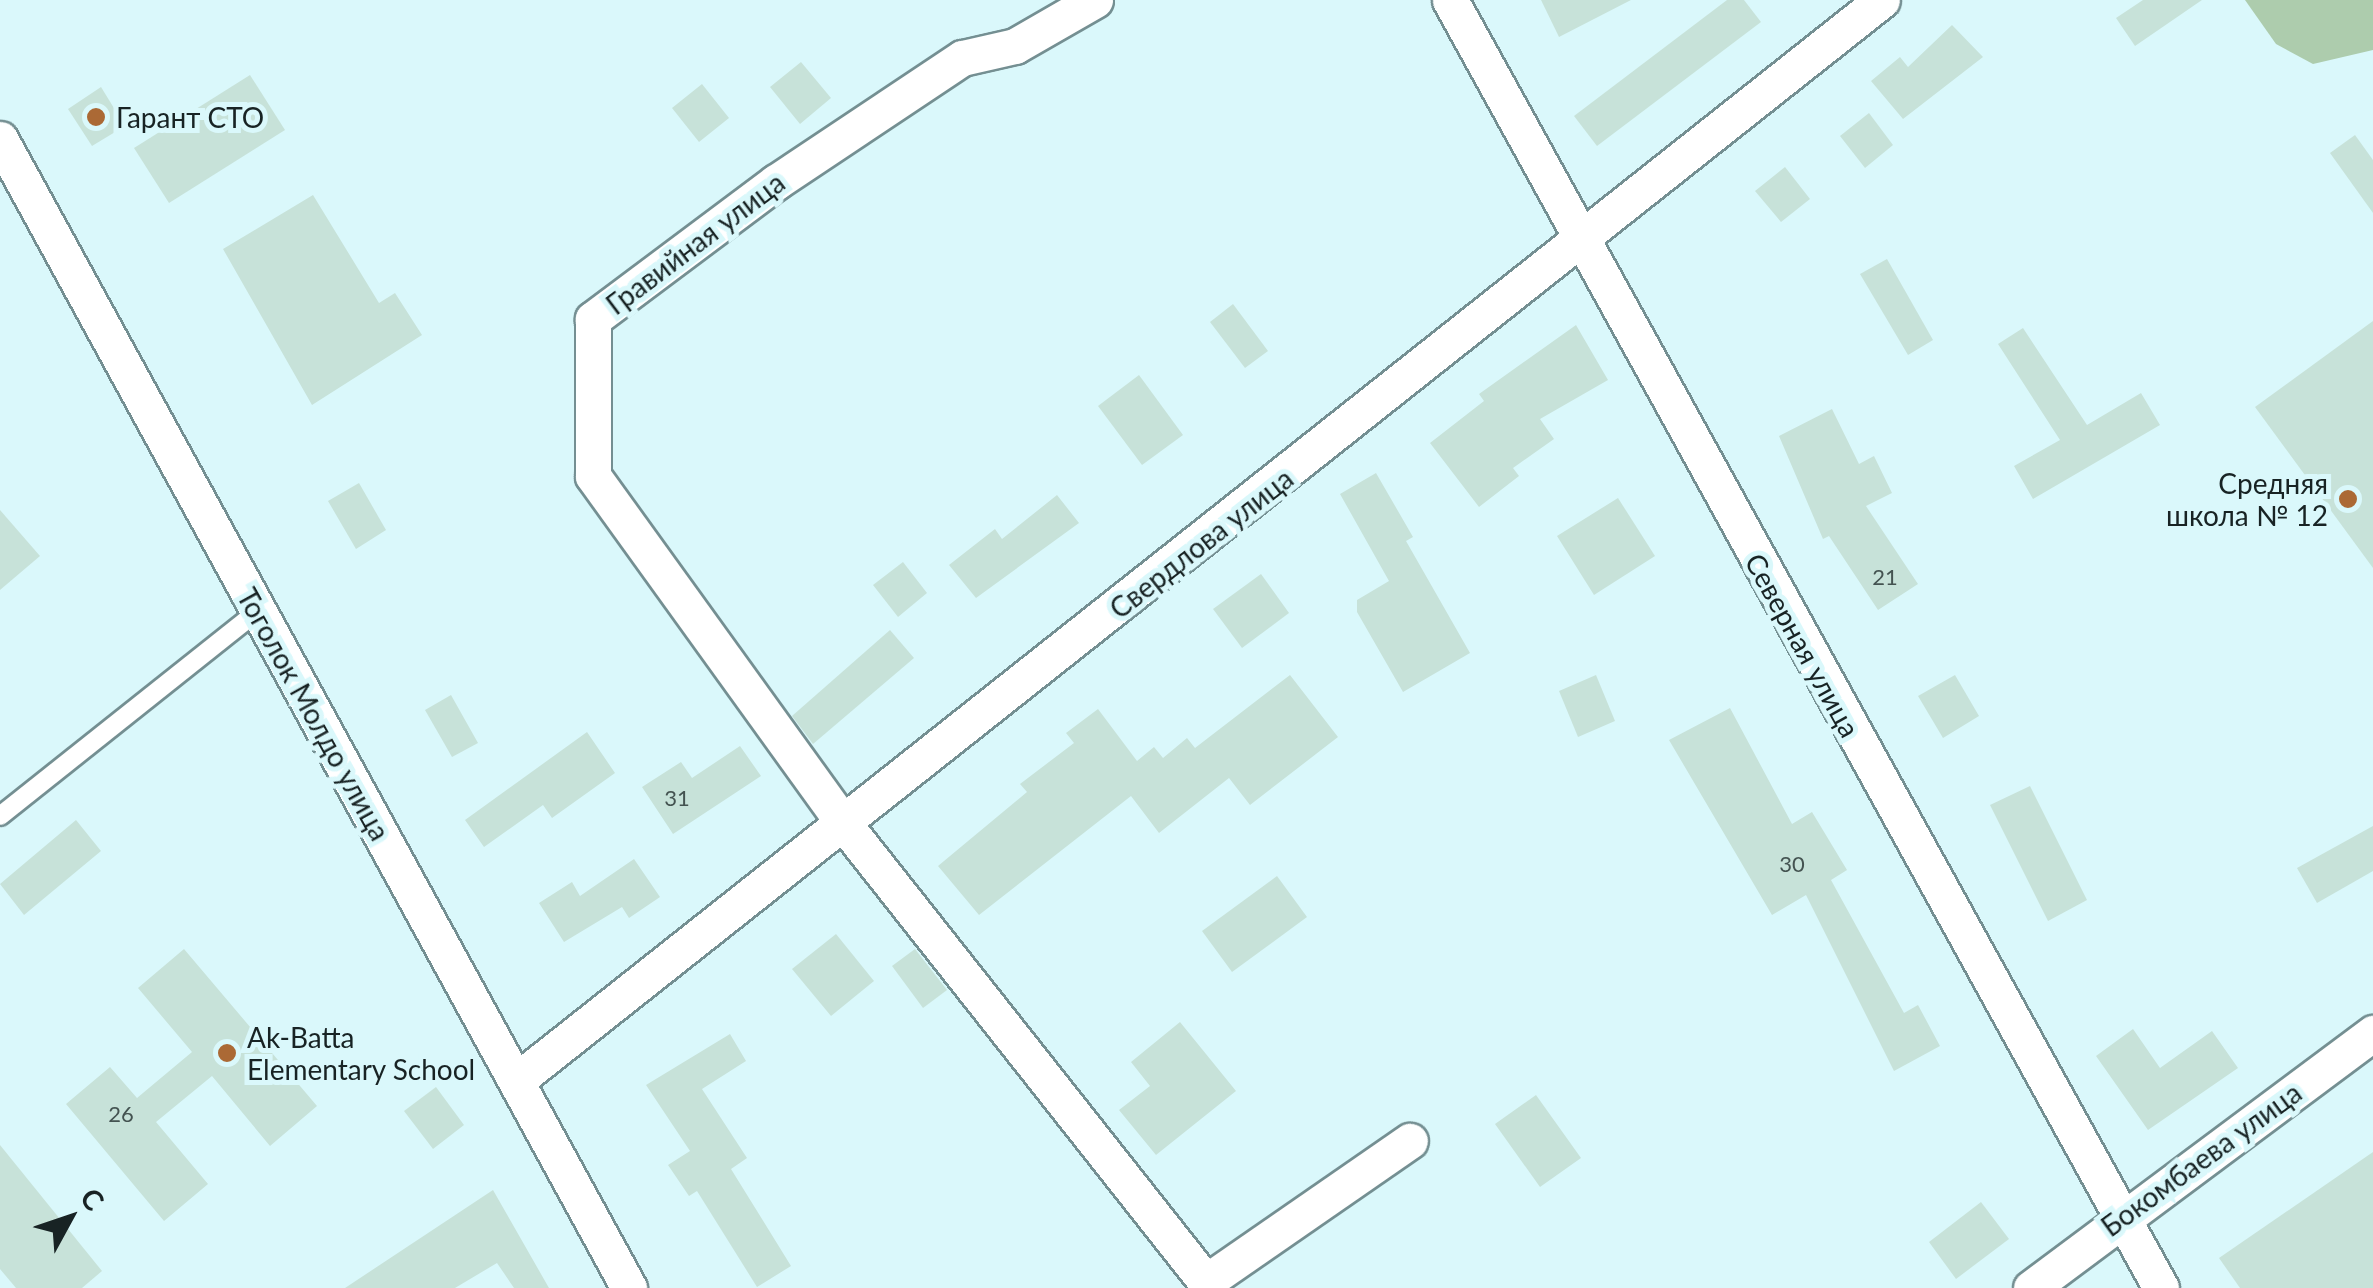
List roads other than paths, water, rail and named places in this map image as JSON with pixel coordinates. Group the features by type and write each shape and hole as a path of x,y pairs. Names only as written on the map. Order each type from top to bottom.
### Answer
{"street":[{"name":"Гравийная улица","path":"844,824 593,476 593,319 776,182 962,58 1015,46 1096,0"},
{"name":"Северная улица","path":"1450,0 1581,244 2161,1288"},
{"name":"Свердлова улица","path":"516,1082 1581,244 1882,0"},
{"name":"Тоголок Молдо улица","path":"0,140 629,1288"},
{"path":"844,824 1206,1282 1410,1141"},
{"name":"Бокомбаева улица","path":"2031,1288 2373,1033"}],"lane":[{"path":"0,816 258,611"}],"place":[{"name":"Гарант СТО","path":"96,117"},
{"name":"Средняя школа № 12","path":"2348,499"},
{"name":"Ak-Batta Elementary School","path":"227,1053"}]}
